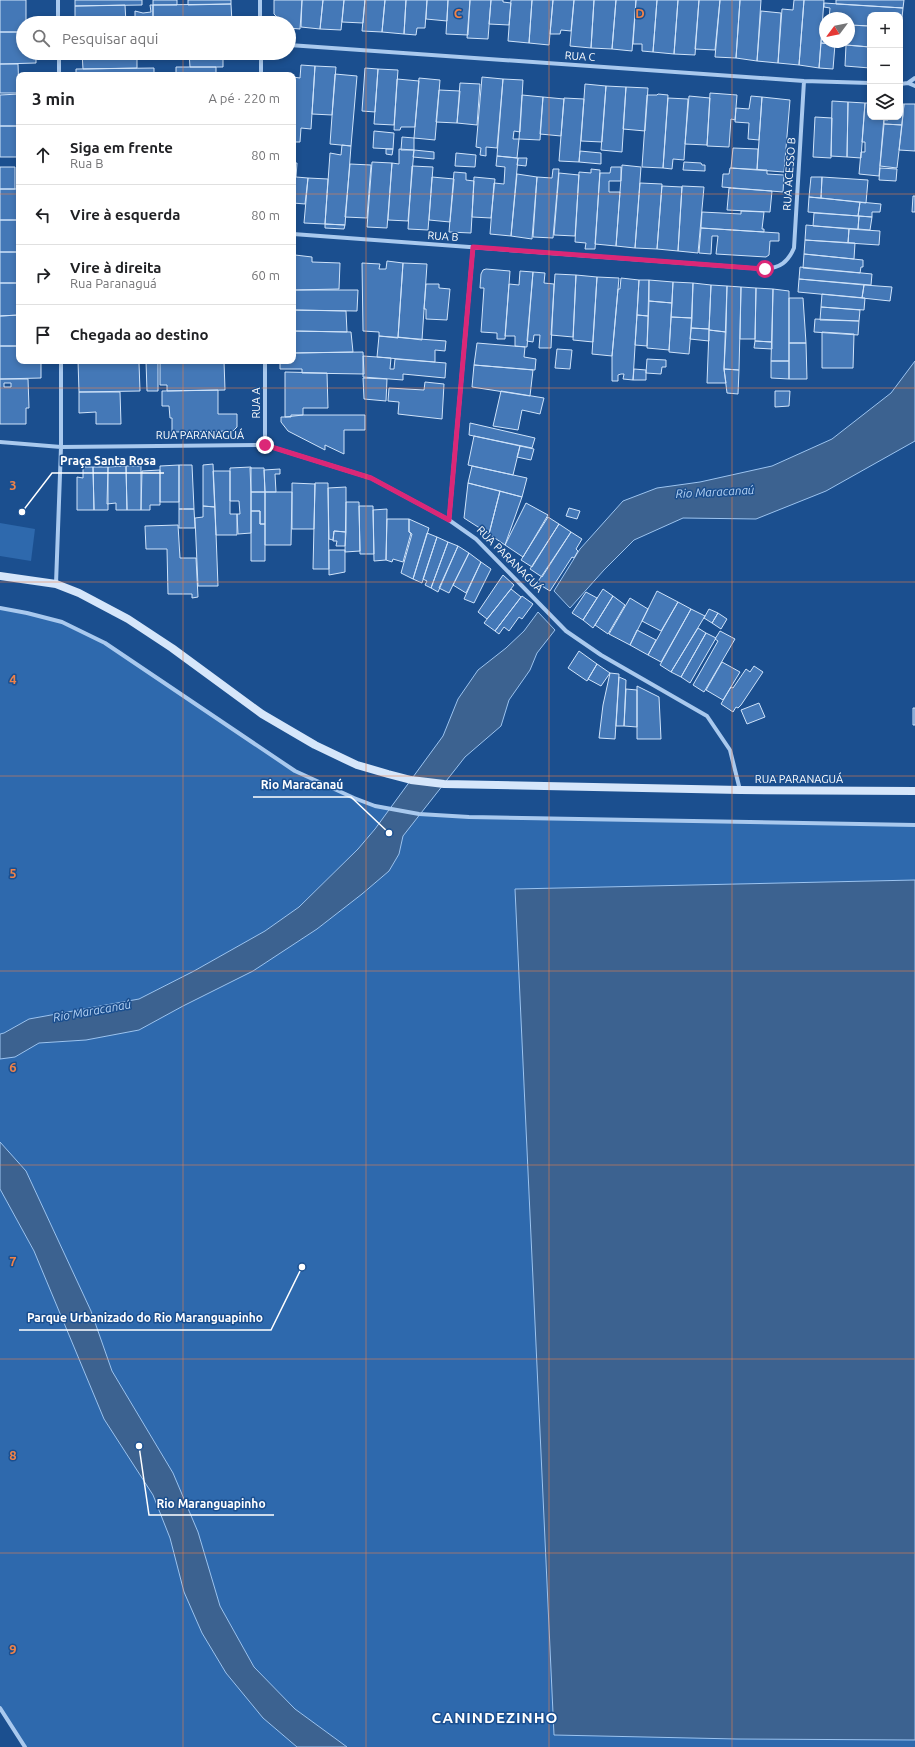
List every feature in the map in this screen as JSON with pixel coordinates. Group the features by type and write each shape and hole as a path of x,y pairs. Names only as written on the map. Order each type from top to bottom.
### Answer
{"main road":[{"path":"0,576 56,584 79,593 128,619 172,648 262,714 315,745 357,765 412,780 444,784 740,790"},
{"name":"RUA PARANAGUÁ","path":"740,790 915,791"}],"street":[{"path":"58,0 58,16"},
{"path":"260,0 260,16"},
{"name":"RUA C","path":"296,45 804,81 867,83"},
{"path":"59,60 59,72"},
{"path":"261,60 261,72"},
{"path":"903,84 908,83 914,79"},
{"name":"RUA ACESSO B","path":"783,264 790,257 794,248 804,81"},
{"path":"908,83 915,86"},
{"name":"RUA B","path":"296,234 765,269 773,269 783,264"},
{"path":"449,520 473,247"},
{"path":"56,584 61,447 61,364"},
{"name":"RUA A","path":"265,364 265,445"},
{"name":"RUA PARANAGUÁ","path":"0,442 61,447 265,445 371,478 449,520 476,538 566,631 601,655 707,716 730,750 740,790"},
{"path":"0,608 62,622 105,643 295,771 354,798 391,809 419,814 477,817 915,825"},
{"path":"0,1708 25,1747"}],"shaded area":[{"path":"0,523 35,529 31,561 0,556"},
{"path":"0,608 62,622 105,643 295,771 350,797 391,809 358,849 299,907 265,931 194,971 139,999 29,1019 4,1033 0,1033"},
{"path":"419,814 915,825 915,880 515,889 554,1734 737,1739 915,1740 915,1747 347,1747 295,1709 254,1667 220,1606 198,1532 173,1473 112,1371 91,1311 26,1171 0,1142 0,1059 15,1057 39,1043 86,1040 139,1030 253,971 317,929 389,871 399,854 403,836"},
{"path":"0,1189 34,1251 104,1419 153,1495 170,1538 184,1592 202,1633 226,1673 263,1718 297,1747 25,1747 0,1708"}],"water":[{"name":"Rio Maracanaú","path":"915,361 915,441 826,491 756,519 683,518 634,540 604,570 570,608 554,591 580,549 623,501 657,488 700,482 772,466 832,439 891,393"},
{"name":"Rio Maracanaú","path":"538,612 555,630 537,653 530,670 509,700 501,726 465,757 403,836 399,854 389,871 362,894 317,929 253,971 139,1030 86,1040 39,1043 15,1057 0,1059 0,1034 29,1019 139,999 194,971 265,931 299,907 358,849 375,829 443,736 458,699 478,670 506,648 524,631"},
{"path":"915,880 915,1740 737,1739 554,1735 515,889"},
{"path":"0,1142 26,1171 91,1311 112,1371 173,1473 198,1532 220,1606 254,1667 295,1709 347,1747 297,1747 263,1718 226,1673 202,1633 184,1592 170,1538 153,1495 104,1419 34,1251 0,1189"}],"building":[{"path":"0,0 26,0 26,16 16,16 16,32 0,32"},
{"path":"75,0 142,0 142,5 75,6"},
{"path":"153,0 177,0 177,5 153,5"},
{"path":"188,0 231,0 231,4 188,5"},
{"path":"274,0 302,0 300,29 296,29 296,16 276,16 274,14"},
{"path":"302,0 323,0 320,29 301,27"},
{"path":"323,0 344,0 341,30 320,29"},
{"path":"344,0 365,0 363,23 342,22"},
{"path":"365,0 385,0 382,32 362,31"},
{"path":"385,0 406,0 404,34 382,32"},
{"path":"406,0 427,0 425,28 417,28 416,35 404,34"},
{"path":"427,0 448,0 447,21 426,19"},
{"path":"448,0 470,0 468,35 446,34"},
{"path":"470,0 491,0 488,39 467,38"},
{"path":"491,0 503,0 503,2 511,3 509,25 489,24"},
{"path":"511,0 532,0 529,43 508,41"},
{"path":"532,0 553,0 549,45 529,43"},
{"path":"553,0 574,0 571,31 561,30 560,34 550,34"},
{"path":"574,0 594,0 591,48 570,46"},
{"path":"594,0 616,0 612,49 591,48"},
{"path":"616,0 636,0 632,51 612,49"},
{"path":"636,0 657,0 653,52 642,51 642,44 633,44"},
{"path":"657,0 678,0 674,54 653,52"},
{"path":"678,0 699,0 695,55 674,54"},
{"path":"699,0 720,0 715,50 695,49"},
{"path":"720,0 740,0 736,58 715,57"},
{"path":"740,0 761,0 757,61 736,58"},
{"path":"794,0 804,0 799,65 778,63 782,9 793,10"},
{"path":"804,0 824,0 823,12 819,12 819,48 820,48 819,68 799,65"},
{"path":"836,0 904,0 903,8 836,4"},
{"path":"824,3 903,8 903,12 867,12 867,26 855,25 855,12 830,12 830,8 824,7"},
{"path":"231,4 232,16 153,16 153,5"},
{"path":"125,5 126,16 75,16 75,6"},
{"path":"150,5 153,5 153,16 135,16 135,11 143,13 151,12"},
{"path":"761,11 781,13 778,63 757,61"},
{"path":"855,25 867,26 867,47 855,46"},
{"path":"0,32 16,32 16,60 36,60 36,63 0,64"},
{"path":"855,46 867,47 867,68 845,66 846,48 855,48"},
{"path":"821,48 835,48 833,69 819,68"},
{"path":"82,60 137,60 137,68 83,69"},
{"path":"190,60 223,60 223,67 190,67"},
{"path":"0,64 18,64 18,72 16,72 16,93 0,93"},
{"path":"301,65 315,66 311,129 301,128 300,142 296,142 296,77 300,78"},
{"path":"315,66 336,67 332,115 312,114"},
{"path":"176,67 216,67 216,72 176,72"},
{"path":"154,68 154,72 76,72 76,69"},
{"path":"365,68 378,69 375,112 362,111"},
{"path":"378,69 398,70 394,125 374,124"},
{"path":"335,74 357,76 351,146 330,144"},
{"path":"482,77 503,79 497,148 486,147 486,156 480,155 481,148 476,147"},
{"path":"419,78 440,80 435,140 414,138"},
{"path":"397,79 419,81 415,127 401,127 400,130 394,130"},
{"path":"503,79 523,80 520,132 514,131 513,139 519,139 517,158 497,156"},
{"path":"460,83 480,84 477,125 457,123"},
{"path":"585,84 606,86 602,142 581,141"},
{"path":"606,86 626,87 622,152 601,150"},
{"path":"626,87 648,88 645,131 623,129"},
{"path":"439,90 460,91 457,123 436,122"},
{"path":"710,93 737,95 735,120 731,119 729,147 707,146"},
{"path":"16,94 16,126 0,126 0,95"},
{"path":"522,95 543,97 540,140 519,139"},
{"path":"647,95 668,95 663,168 642,167"},
{"path":"689,96 710,98 707,145 685,144"},
{"path":"751,96 762,97 759,140 748,139 749,123 735,122 736,108 749,109"},
{"path":"543,97 564,99 561,136 540,134"},
{"path":"762,97 790,100 784,172 757,170"},
{"path":"564,98 584,99 579,162 559,161"},
{"path":"668,98 688,99 684,160 673,159 672,169 663,168"},
{"path":"832,101 848,102 847,157 831,156"},
{"path":"848,102 865,103 861,158 847,157"},
{"path":"865,103 867,103 867,120 884,120 879,176 859,174 861,152 865,152 865,142 862,142"},
{"path":"904,104 915,104 915,151 899,150"},
{"path":"815,117 832,118 831,158 813,157"},
{"path":"884,120 902,120 902,125 884,124"},
{"path":"884,124 902,125 897,168 880,166"},
{"path":"0,126 16,126 16,157 0,157"},
{"path":"374,131 394,133 393,149 373,148"},
{"path":"402,137 414,138 414,150 401,150"},
{"path":"342,145 351,146 345,225 325,224 330,153 341,155"},
{"path":"733,148 758,149 757,170 731,168"},
{"path":"386,149 393,149 392,155 386,154"},
{"path":"399,149 414,150 408,221 388,220 392,163 399,164"},
{"path":"414,150 434,152 434,159 413,157"},
{"path":"580,151 601,153 601,164 579,162"},
{"path":"456,153 476,155 475,167 455,166"},
{"path":"497,156 518,158 511,236 490,234 494,183 504,184 505,167 496,166"},
{"path":"518,158 527,158 526,166 517,165"},
{"path":"372,162 392,163 387,228 367,227"},
{"path":"684,162 701,163 702,165 705,165 705,171 683,170"},
{"path":"350,164 371,165 367,218 345,217"},
{"path":"622,165 641,167 635,248 616,246"},
{"path":"412,166 433,167 428,230 408,229"},
{"path":"0,167 15,167 15,189 0,189"},
{"path":"611,167 621,167 621,181 609,181 609,192 620,192 616,246 595,244 600,173 610,173"},
{"path":"730,168 767,170 767,174 784,175 783,192 722,187 723,174 729,174"},
{"path":"880,168 897,169 896,181 879,180"},
{"path":"553,169 559,169 553,238 533,237 537,177 552,178"},
{"path":"591,169 600,170 595,249 585,249 586,243 575,242 579,172 591,173"},
{"path":"454,172 466,173 466,180 474,181 471,233 449,232"},
{"path":"559,173 579,175 575,236 554,235"},
{"path":"517,174 537,177 532,239 511,236"},
{"path":"296,177 308,178 305,204 296,203"},
{"path":"432,177 454,179 450,222 429,220"},
{"path":"474,177 495,179 491,218 472,217"},
{"path":"811,177 822,177 821,198 809,197"},
{"path":"822,177 868,180 866,203 821,198"},
{"path":"308,178 328,179 325,224 304,223"},
{"path":"640,183 662,184 657,249 635,248"},
{"path":"662,186 682,187 678,251 657,249"},
{"path":"682,186 704,187 698,253 678,251"},
{"path":"729,188 772,191 770,212 727,210"},
{"path":"0,189 16,189 16,220 0,220"},
{"path":"913,196 915,196 915,212 912,212"},
{"path":"809,197 860,202 858,216 808,212"},
{"path":"860,202 881,204 880,212 872,212 872,217 858,216"},
{"path":"741,211 764,212 762,229 764,229 764,232 701,228 702,212 741,214"},
{"path":"814,213 859,216 858,229 813,226"},
{"path":"859,216 872,217 870,230 858,229"},
{"path":"0,220 16,220 16,252 0,252"},
{"path":"325,224 345,225 344,229 325,228"},
{"path":"806,225 849,229 848,243 805,240"},
{"path":"701,228 779,233 779,241 770,241 769,255 766,257 716,254 718,236 712,236 711,254 699,253"},
{"path":"849,229 880,231 879,245 848,243"},
{"path":"805,240 855,243 854,259 804,254"},
{"path":"0,252 16,252 16,283 0,283"},
{"path":"804,254 863,260 863,267 861,267 860,273 803,268"},
{"path":"296,255 312,257 312,262 340,263 339,289 296,290"},
{"path":"387,261 403,263 398,338 379,336 379,332 363,331 362,263 380,264 379,269 386,269"},
{"path":"403,263 427,264 422,340 398,337"},
{"path":"800,267 872,274 871,285 799,279"},
{"path":"483,270 510,271 505,339 497,339 497,333 481,332 484,288 480,288 481,274"},
{"path":"520,271 533,272 527,347 515,346 515,336 505,336 509,284 519,285"},
{"path":"533,272 545,273 544,283 554,284 551,348 539,348 540,335 534,335 533,342 527,341"},
{"path":"555,274 576,275 573,337 551,335"},
{"path":"576,275 597,277 593,342 573,340"},
{"path":"597,277 619,278 612,356 592,354"},
{"path":"621,278 639,280 633,380 623,379 624,374 621,374 618,375 618,381 612,381 612,356 618,289 620,289"},
{"path":"799,279 864,285 862,298 798,292"},
{"path":"639,280 649,280 648,316 637,315"},
{"path":"649,280 673,282 672,303 649,301"},
{"path":"673,282 693,283 692,318 671,317"},
{"path":"0,283 16,283 16,315 0,316"},
{"path":"693,283 711,285 709,329 691,328"},
{"path":"426,284 439,284 439,288 450,289 447,320 426,319 426,309 424,309"},
{"path":"711,285 727,286 726,332 709,330"},
{"path":"864,285 892,287 890,301 862,298"},
{"path":"727,286 741,287 739,370 724,369"},
{"path":"741,287 756,288 755,339 740,339"},
{"path":"756,288 773,289 772,342 755,341"},
{"path":"773,289 789,291 789,361 771,361"},
{"path":"296,290 358,290 357,311 296,310"},
{"path":"822,294 865,298 864,310 821,307"},
{"path":"789,298 803,298 806,343 789,343"},
{"path":"649,301 672,303 669,350 647,348"},
{"path":"821,307 860,310 859,321 820,320"},
{"path":"296,310 346,311 347,332 296,331"},
{"path":"16,315 16,346 0,346 0,316"},
{"path":"637,315 648,316 647,346 635,345"},
{"path":"671,317 692,318 689,354 669,352"},
{"path":"815,319 859,321 858,335 814,332"},
{"path":"691,328 709,329 709,341 690,339"},
{"path":"709,330 726,332 724,369 726,383 707,383"},
{"path":"296,331 351,332 353,352 296,353"},
{"path":"822,332 854,334 853,368 822,368"},
{"path":"379,336 446,341 445,351 435,350 435,362 377,357"},
{"path":"755,341 772,342 772,349 754,348"},
{"path":"477,343 525,347 524,357 536,359 535,370 474,365"},
{"path":"789,343 806,343 807,379 789,379"},
{"path":"0,346 16,346 16,364 41,364 41,378 0,379"},
{"path":"557,349 572,350 570,369 555,368"},
{"path":"363,352 364,374 302,373 302,369 280,369 280,364 296,364 296,353"},
{"path":"363,356 391,358 390,369 394,369 395,359 446,363 445,378 403,374 403,380 363,377"},
{"path":"647,359 666,360 666,367 662,367 661,374 646,373"},
{"path":"771,361 789,361 789,379 771,378"},
{"path":"78,364 139,364 140,391 79,392"},
{"path":"146,364 158,364 158,391 147,391"},
{"path":"160,364 224,364 225,390 167,391 167,385 160,385"},
{"path":"474,365 533,370 530,396 472,387"},
{"path":"634,369 646,370 646,380 633,380"},
{"path":"724,369 739,370 738,394 727,393"},
{"path":"285,372 327,373 328,408 303,408 303,415 285,417"},
{"path":"363,378 387,379 386,401 364,399"},
{"path":"0,379 28,379 29,408 26,408 26,424 0,424","holes":["4,383 11,383 11,387 4,387"]},
{"path":"425,382 444,384 442,419 398,414 399,402 388,401 389,388 424,390"},
{"path":"218,390 218,414 237,414 237,427 233,431 172,432 172,418 170,418 169,406 162,406 162,391"},
{"path":"501,391 544,398 540,414 522,410 518,430 493,426"},
{"path":"775,391 790,391 789,406 775,407"},
{"path":"79,392 120,392 121,424 96,424 96,412 79,413"},
{"path":"291,415 365,415 365,430 344,430 344,454 325,445 325,450 288,431 281,422 281,417 291,417"},
{"path":"470,423 535,438 532,448 469,435"},
{"path":"474,436 520,446 513,475 468,465"},
{"path":"520,446 534,449 531,460 517,457"},
{"path":"213,464 215,507 203,506 203,465"},
{"path":"179,465 179,502 160,502 160,466"},
{"path":"179,465 192,465 194,509 179,509"},
{"path":"126,466 141,466 141,510 127,510"},
{"path":"126,466 127,510 116,510 116,503 107,504 108,467"},
{"path":"472,466 527,478 522,497 468,483"},
{"path":"83,467 93,467 94,510 77,510 77,477 83,478"},
{"path":"93,467 108,467 108,510 94,510"},
{"path":"251,467 251,533 238,534 237,514 240,514 239,501 230,501 230,468"},
{"path":"250,468 264,468 265,492 251,492"},
{"path":"280,469 280,474 275,474 276,492 265,492 264,470"},
{"path":"160,470 160,505 150,505 150,510 141,510 142,471"},
{"path":"213,471 230,471 230,514 237,514 237,535 216,535"},
{"path":"292,483 315,484 314,529 292,529"},
{"path":"315,483 328,483 329,569 313,569"},
{"path":"468,483 500,491 489,534 464,518"},
{"path":"346,487 346,532 334,531 333,540 329,539 328,488"},
{"path":"500,491 522,497 505,545 489,534"},
{"path":"251,492 265,492 265,524 260,524 260,511 251,511"},
{"path":"265,492 292,492 291,545 265,545"},
{"path":"346,502 359,502 360,551 345,552"},
{"path":"526,503 548,515 523,557 505,545"},
{"path":"203,506 215,507 218,586 198,586 195,518 203,517"},
{"path":"359,506 373,506 374,554 360,554"},
{"path":"569,508 580,511 577,519 566,516"},
{"path":"179,509 194,509 195,528 179,528"},
{"path":"387,509 386,560 374,561 373,510"},
{"path":"251,511 260,511 260,524 265,524 265,561 251,561"},
{"path":"548,517 559,524 532,567 521,560"},
{"path":"387,519 409,519 409,532 411,533 403,562 393,559 392,562 386,560"},
{"path":"409,519 429,528 413,579 401,573 412,534 409,532"},
{"path":"559,524 571,532 542,577 530,569"},
{"path":"178,525 180,558 196,558 198,597 192,598 192,594 168,594 167,549 146,549 145,526"},
{"path":"334,531 346,532 345,546 336,546 337,541 333,541"},
{"path":"571,532 582,539 576,549 578,551 574,558 572,557 550,591 537,583"},
{"path":"427,533 437,537 422,583 413,579"},
{"path":"437,537 448,542 431,588 425,585 427,581 423,579"},
{"path":"448,542 458,546 438,592 431,588"},
{"path":"458,546 469,553 449,593 439,588"},
{"path":"329,550 345,550 345,572 329,575"},
{"path":"469,553 481,562 466,593 453,585"},
{"path":"481,562 491,569 474,603 464,599"},
{"path":"503,575 514,585 487,619 478,612"},
{"path":"511,589 521,597 495,631 484,623"},
{"path":"603,589 613,596 593,628 583,620"},
{"path":"657,591 678,602 661,631 642,621"},
{"path":"586,592 597,598 583,620 572,613"},
{"path":"522,596 533,604 522,619 519,617 509,631 504,627 499,634 495,631"},
{"path":"613,596 625,605 608,634 595,625"},
{"path":"630,598 648,609 630,645 609,634"},
{"path":"678,602 691,609 661,662 648,655"},
{"path":"691,609 705,616 671,672 660,665"},
{"path":"709,609 718,613 712,623 704,618"},
{"path":"718,613 727,619 721,629 712,623"},
{"path":"698,628 706,633 681,677 671,672"},
{"path":"637,630 656,640 648,655 630,645"},
{"path":"720,631 735,639 704,692 693,685 718,641 715,639"},
{"path":"706,633 716,638 690,683 681,677"},
{"path":"579,651 597,664 587,681 568,668"},
{"path":"722,662 740,672 723,700 706,690"},
{"path":"597,664 610,673 601,686 588,679"},
{"path":"754,666 763,672 741,705 738,708 736,707 733,712 721,704 731,687 733,688 746,669 750,672"},
{"path":"610,673 619,674 615,739 599,738 603,705"},
{"path":"619,677 626,680 624,726 616,726"},
{"path":"637,686 659,697 661,739 637,739"},
{"path":"626,689 637,690 637,727 624,726"},
{"path":"759,703 765,717 747,724 741,710"},
{"path":"913,708 915,708 915,725 913,725"}],"place":[{"name":"Praça Santa Rosa","path":"22,512"},
{"name":"Rio Maracanaú","path":"389,833"},
{"name":"Parque Urbanizado do Rio Maranguapinho","path":"302,1267"},
{"name":"Rio Maranguapinho","path":"139,1446"}],"district":[{"name":"CANINDEZINHO","path":"495,1718"}],"route":[{"path":"265,445 371,478 449,520 473,247 765,269"}]}
